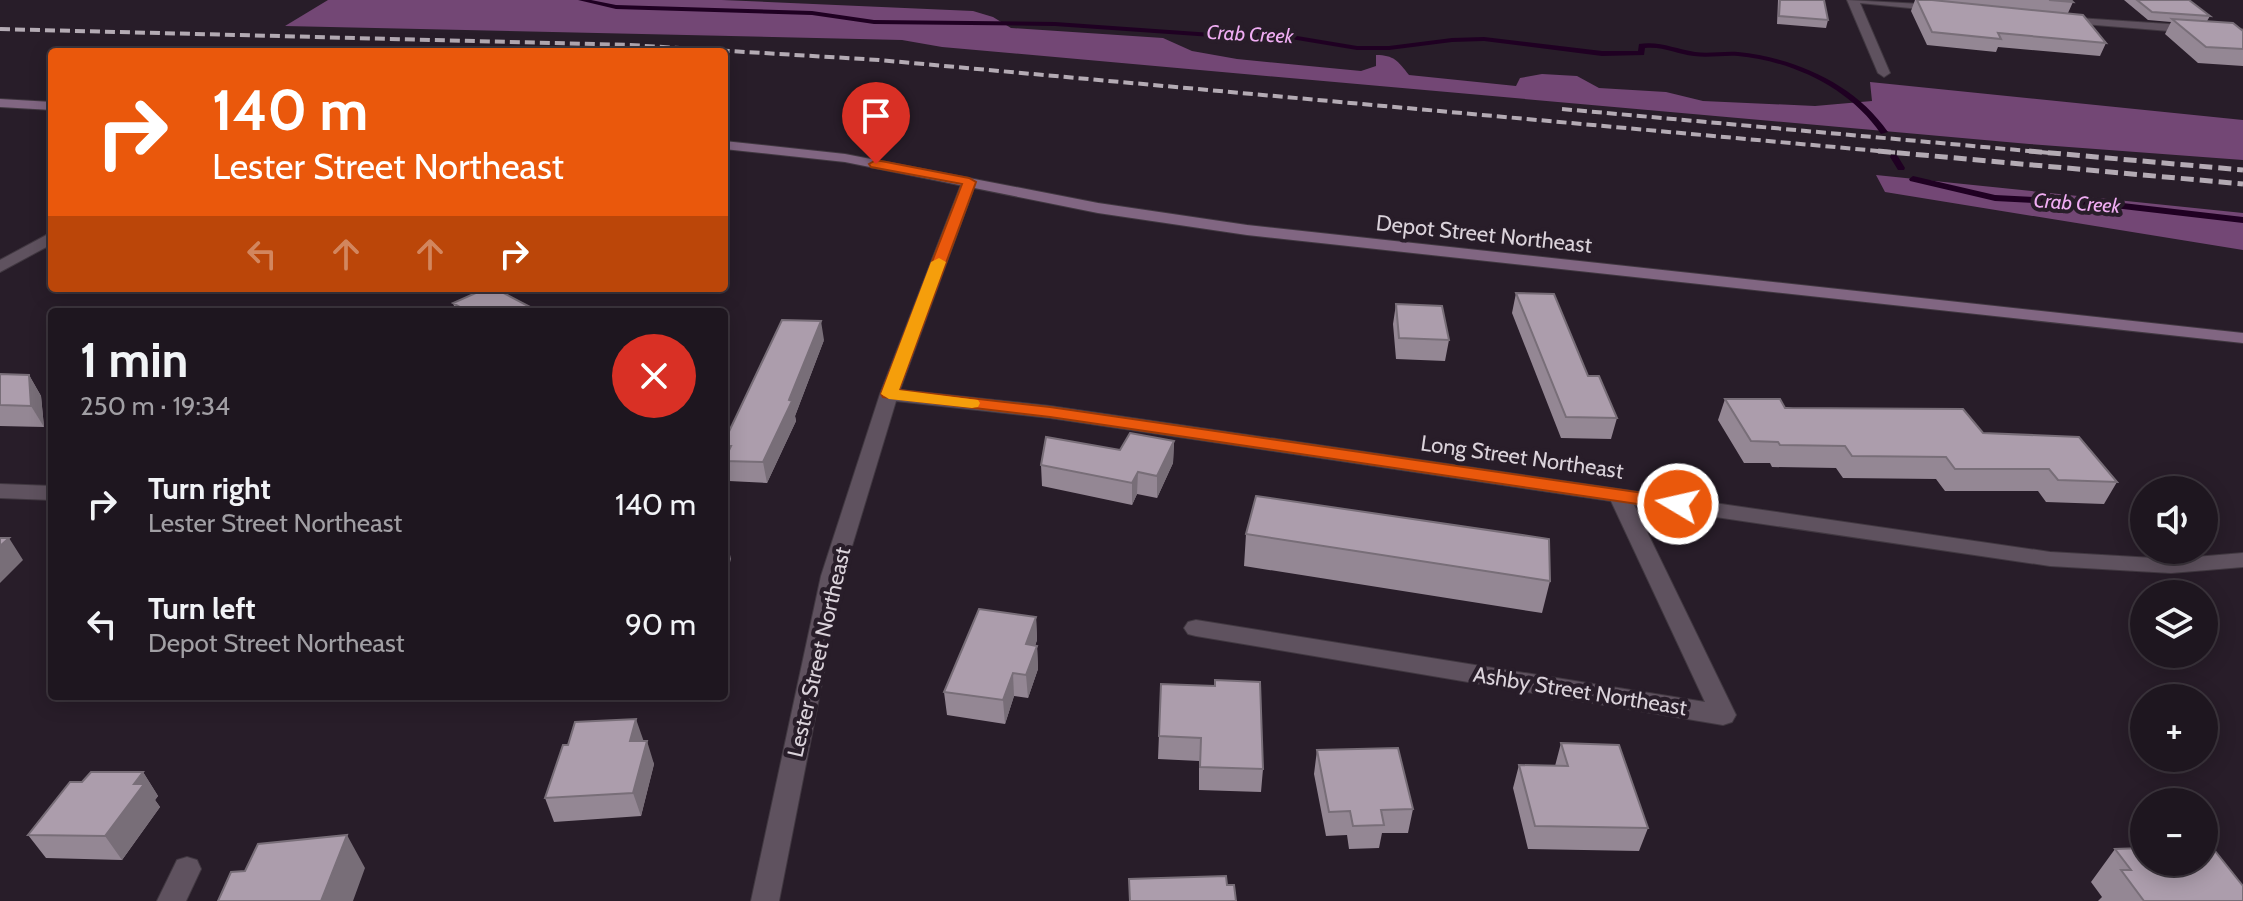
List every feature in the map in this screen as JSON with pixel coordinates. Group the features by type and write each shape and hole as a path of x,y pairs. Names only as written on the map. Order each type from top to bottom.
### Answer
{"main road":[{"path":"0,103 48,106"},
{"name":"Depot Street Northeast","path":"728,145 845,158 1098,208 1247,230 2243,338"}],"street":[{"path":"1884,73 1856,0 1952,9"},
{"path":"2046,18 2243,33"},
{"name":"Lester Street Northeast","path":"765,901 832,576 889,394 969,182"},
{"path":"0,267 48,239"},
{"name":"Long Street Northeast","path":"889,394 1050,412 2050,559 2147,566 2217,565 2243,560"},
{"path":"0,491 48,493"},
{"name":"Ashby Street Northeast","path":"1196,628 1723,715 1619,495"},
{"path":"171,901 187,869"}],"shaded area":[{"path":"328,0 722,0 973,11 993,17 1011,28 1163,38 1192,51 1237,59 1361,71 1376,66 1376,55 1382,55 1395,60 1409,75 1516,86 1520,78 1542,74 1577,76 1599,88 1666,92 1703,101 1815,106 1872,101 1870,82 2243,120 2243,160 2029,144 942,47 902,40 285,26"},
{"path":"1876,175 2243,213 2243,250 1885,192"}],"building":[{"path":"1780,0 1824,0 1828,20 1779,16"},
{"path":"1917,0 2083,15 2106,43 1998,33 2001,39 1932,32"},
{"path":"2137,0 2189,0 2210,16 2152,12"},
{"path":"2172,19 2233,23 2243,31 2243,49 2206,47"},
{"path":"478,292 502,292 532,308 462,308 453,303"},
{"path":"1516,293 1554,294 1588,376 1599,376 1617,418 1566,417"},
{"path":"1396,304 1442,306 1449,340 1399,338"},
{"path":"782,320 821,321 789,400 792,401 763,462 728,461 731,446 728,446 728,434"},
{"path":"0,374 29,375 31,406 0,405"},
{"path":"1725,399 1780,399 1785,408 1963,409 1983,433 2079,437 2117,482 2058,480 2049,469 1955,469 1946,457 1852,456 1845,446 1780,445 1778,442 1751,441"},
{"path":"1130,433 1174,441 1157,476 1138,472 1132,483 1041,465 1046,437 1120,450"},
{"path":"1256,496 1549,539 1550,581 1246,534"},
{"path":"979,609 1036,617 1026,644 1037,646 1026,675 1013,673 1003,700 944,692"},
{"path":"1215,680 1260,682 1263,769 1200,767 1201,738 1159,736 1161,684 1215,686"},
{"path":"636,719 630,741 647,741 633,793 545,798 563,745 568,745 575,722"},
{"path":"1561,743 1619,745 1648,828 1535,826 1519,765 1568,766"},
{"path":"1398,748 1413,809 1381,810 1384,825 1353,826 1350,811 1329,812 1317,750"},
{"path":"91,772 143,772 134,784 144,784 105,836 28,835 70,782 82,782"},
{"path":"347,835 321,901 218,901 231,872 245,871 258,844"},
{"path":"2130,848 2130,869 2115,849"},
{"path":"2218,855 2243,886 2243,901 2144,901 2121,870 2130,870 2130,876 2218,876"},
{"path":"1226,876 1227,885 1234,885 1236,901 1130,901 1129,879"}],"waterway":[{"name":"Crab Creek","path":"581,0 616,7 812,13 874,22 1055,24 1212,35 1249,33 1373,49 1484,39 1621,54 1641,53 1642,46 1656,45 1695,54 1762,58 1803,71 1842,90 1874,117 1884,132"},
{"name":"Crab Creek","path":"1894,157 1901,168"},
{"name":"Crab Creek","path":"1913,179 1995,198 2097,203 2243,220"}],"railway":[{"path":"0,29 680,48"},
{"path":"728,51 879,60 1884,152"},
{"path":"1562,109 2051,153"},
{"path":"1878,151 1884,152"},
{"path":"2029,151 2243,170"},
{"path":"1884,152 2243,184"},
{"path":"1884,152 1900,153"}],"slow traffic":[{"path":"939,262 889,394 972,403"}],"route":[{"path":"876,164 969,182 889,394 1050,412 1678,504"}]}
